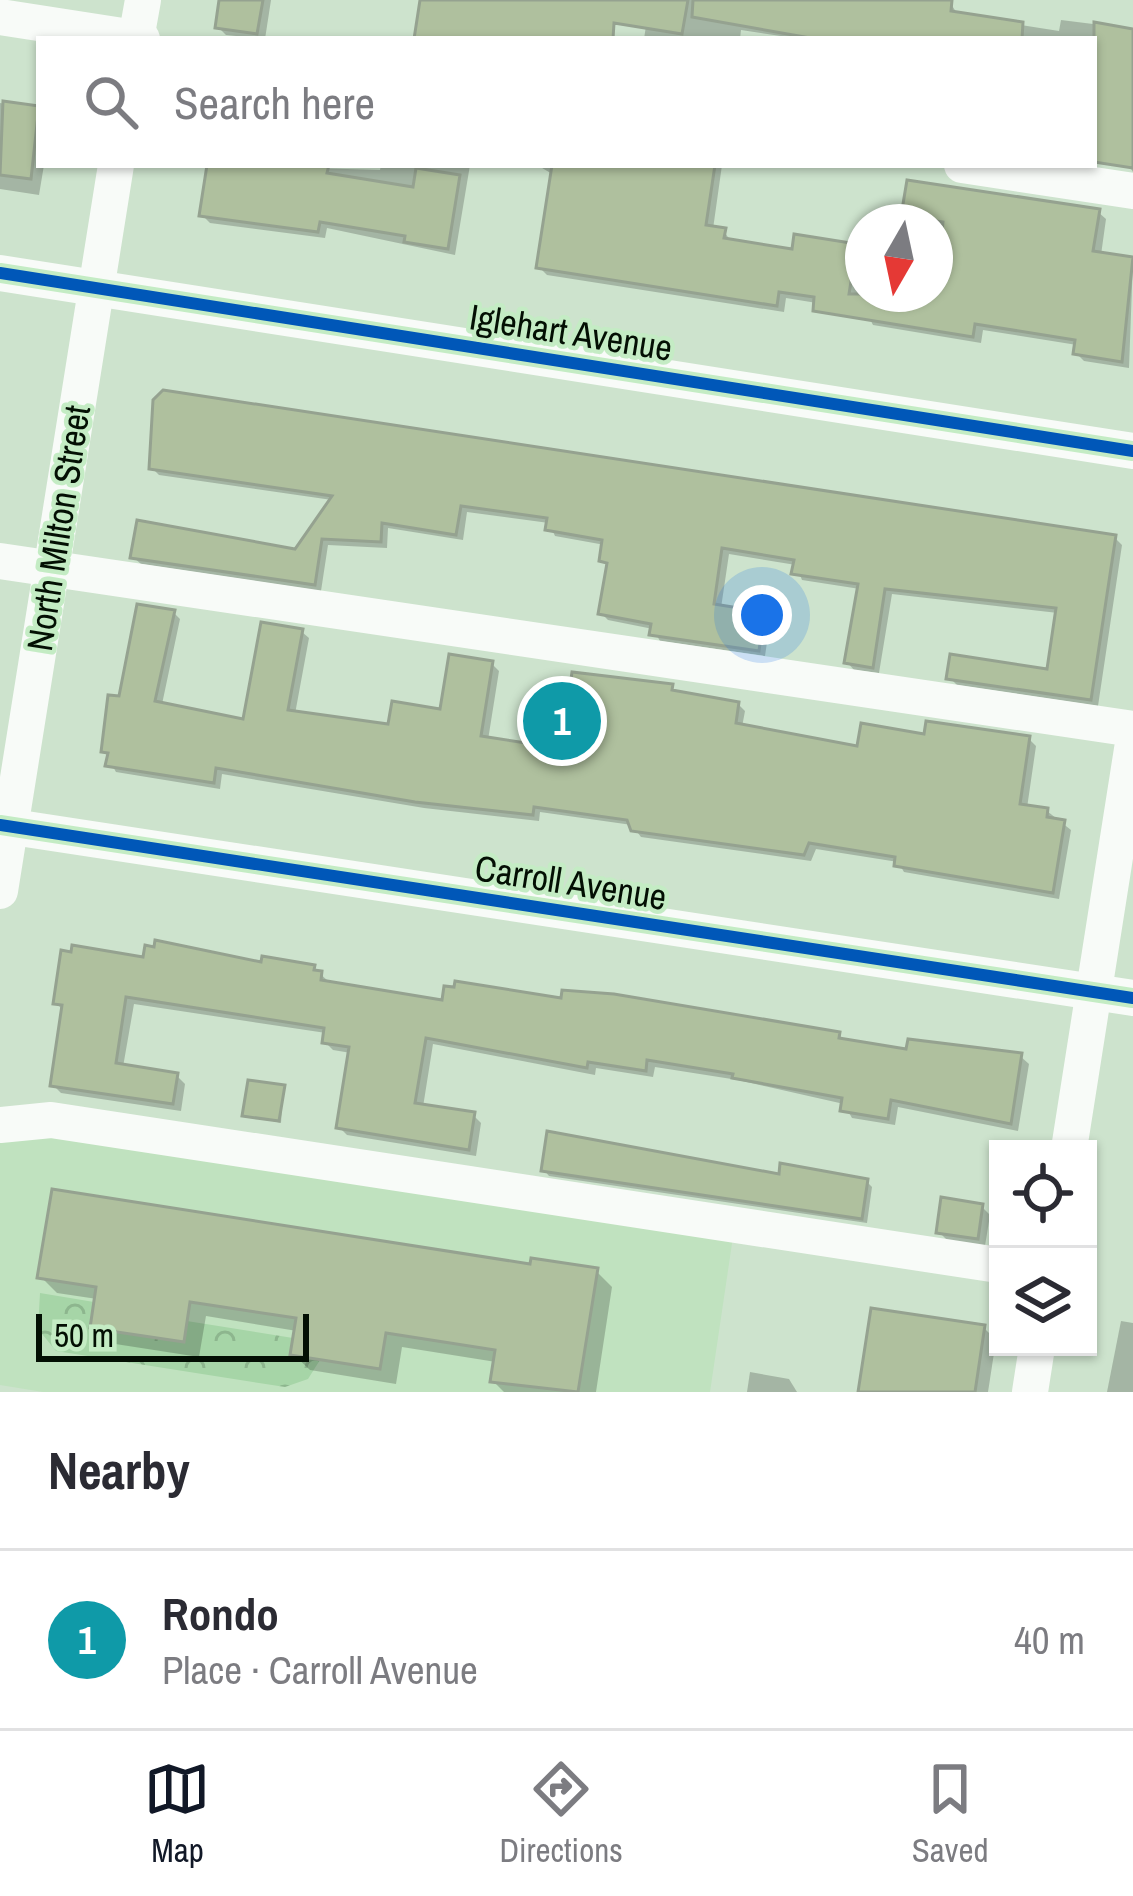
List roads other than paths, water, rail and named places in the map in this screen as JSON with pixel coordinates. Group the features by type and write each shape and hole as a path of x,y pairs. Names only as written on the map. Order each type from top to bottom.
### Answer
{"street":[{"path":"138,36 143,0"},
{"path":"0,16 120,36"},
{"name":"North Milton Street","path":"0,891 5,826 116,168"},
{"path":"982,168 1133,191"},
{"name":"Iglehart Avenue","path":"0,273 1133,451"},
{"path":"0,561 1133,729"},
{"path":"1070,1140 1133,743"},
{"name":"Carroll Avenue","path":"5,826 1133,998"},
{"path":"0,1125 51,1120 989,1264"},
{"path":"1030,1392 1036,1356"}],"place":[{"name":"Rondo","path":"562,721"}]}
